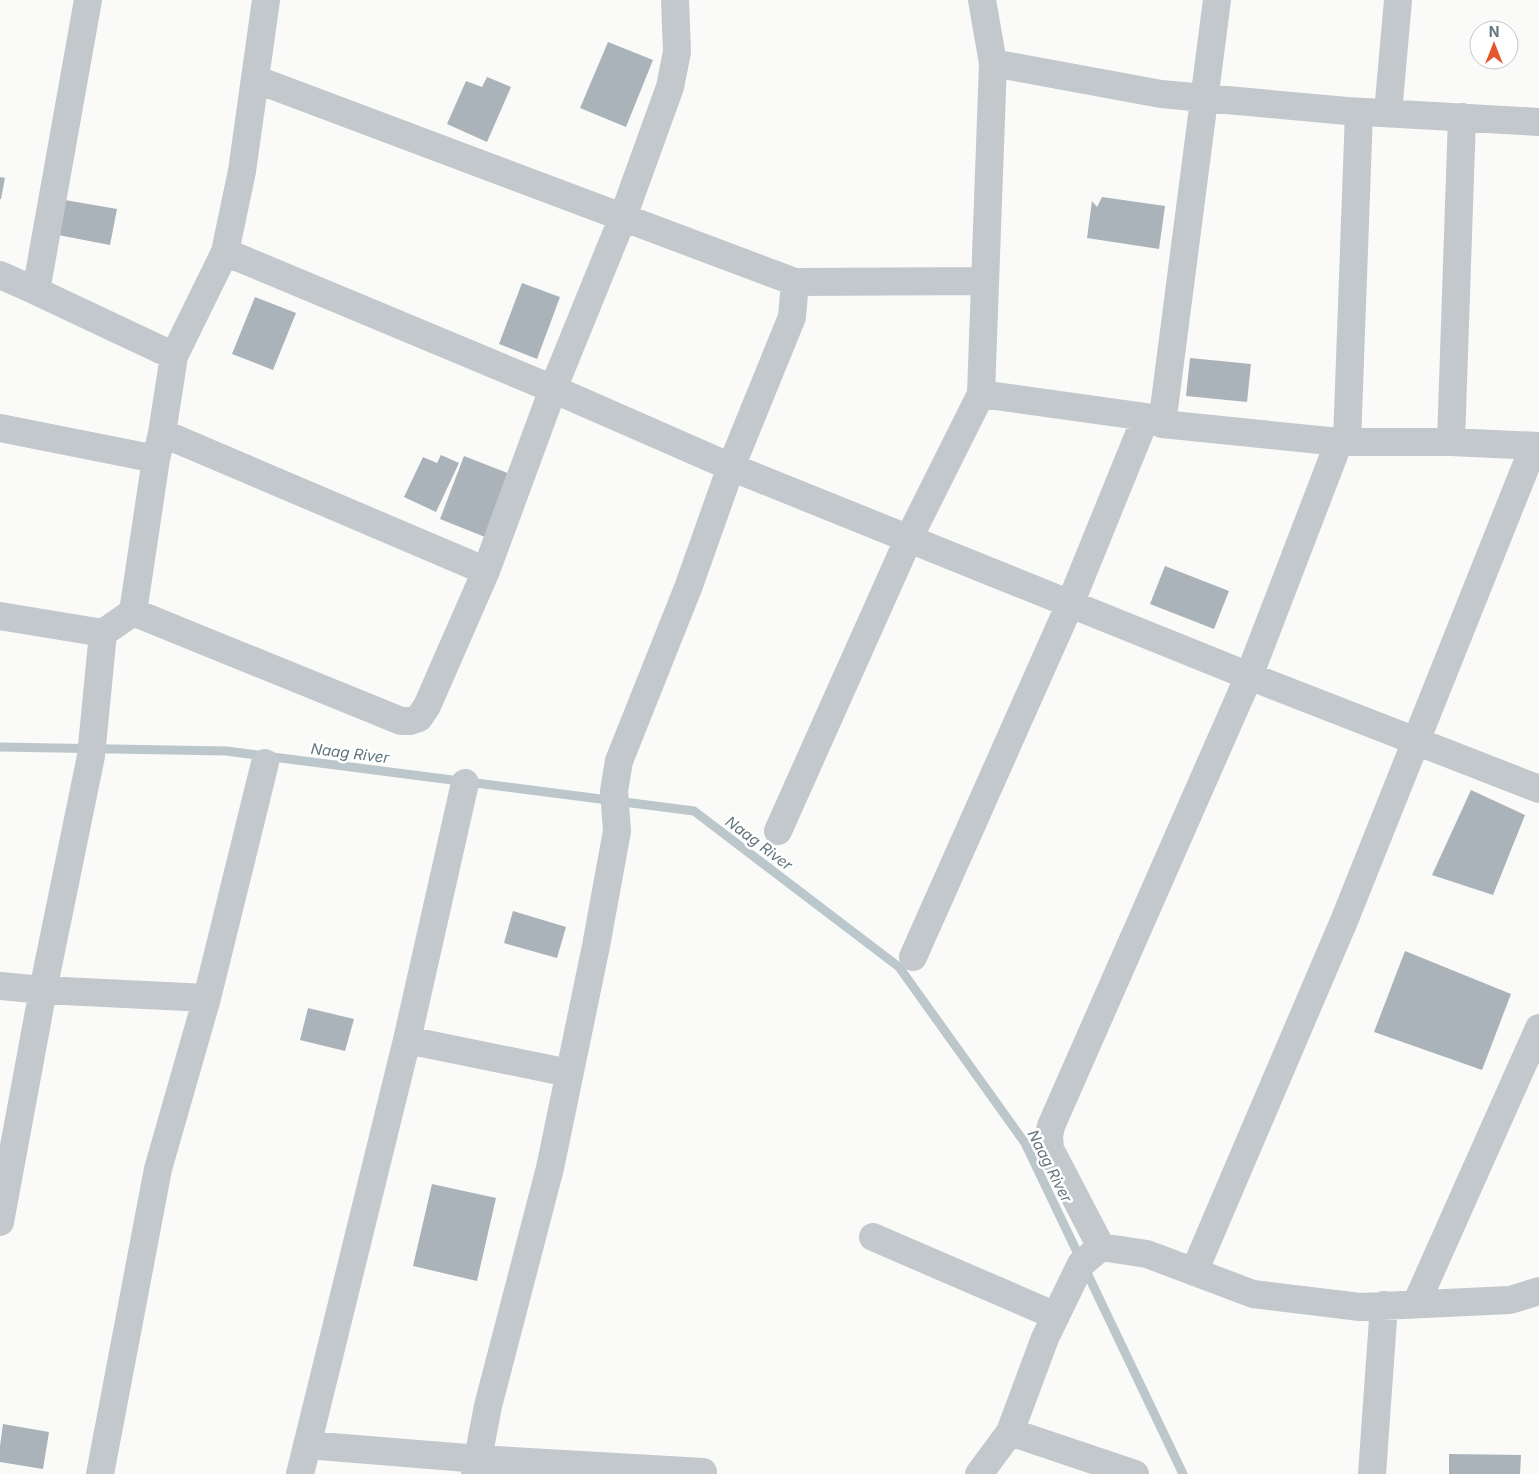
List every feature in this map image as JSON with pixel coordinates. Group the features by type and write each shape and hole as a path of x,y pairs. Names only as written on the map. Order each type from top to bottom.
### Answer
{"street":[{"path":"36,291 88,0"},
{"path":"0,616 103,633 133,612 174,356 225,252 242,171 266,0"},
{"path":"133,612 401,721 419,718 427,706 486,571 553,389 623,217 670,88 676,52 675,0"},
{"path":"778,831 909,538 981,394 993,63 982,0"},
{"path":"913,958 1070,604 1154,421 1204,98 1217,0"},
{"path":"1388,113 1398,0"},
{"path":"993,63 1161,94 1359,112 1539,122"},
{"path":"255,79 795,282 985,281"},
{"path":"1092,1255 1050,1149 1048,1136 1249,676 1343,442 1359,112"},
{"path":"1451,442 1462,117"},
{"path":"225,252 553,389 731,466 1249,676 1539,789"},
{"path":"0,275 174,356"},
{"path":"477,1466 488,1406 550,1168 596,946 617,831 614,791 619,761 688,588 731,466 792,317 795,282"},
{"path":"981,394 1154,421 1343,442 1451,442 1537,446 1344,921 1194,1272"},
{"path":"0,428 159,446 486,571"},
{"path":"0,1222 43,990 91,756 103,633"},
{"path":"100,1474 158,1169 207,998 265,762"},
{"path":"300,1474 407,1040 465,782"},
{"path":"0,986 43,990 207,998"},
{"path":"1416,1304 1539,1028"},
{"path":"407,1040 569,1073"},
{"path":"873,1237 1056,1316"},
{"path":"1092,1255 1147,1254 1253,1294 1360,1307 1510,1300 1539,1291"},
{"path":"979,1474 1010,1432 1045,1338 1092,1255"},
{"path":"1372,1474 1384,1305"},
{"path":"1010,1432 1135,1474"},
{"path":"307,1445 477,1466 702,1472"}],"building":[{"path":"608,42 653,60 626,127 580,108"},
{"path":"487,77 511,87 487,142 447,124 466,81 482,87"},
{"path":"0,177 5,178 1,199 0,199"},
{"path":"1102,197 1165,206 1159,249 1087,238 1092,201 1097,207"},
{"path":"65,200 117,209 110,245 58,235"},
{"path":"522,283 560,297 537,359 499,344"},
{"path":"255,297 296,313 273,370 232,354"},
{"path":"1190,358 1251,364 1247,402 1186,396"},
{"path":"441,455 459,463 436,512 404,497 423,457 437,463"},
{"path":"464,456 510,474 485,537 440,519"},
{"path":"1165,566 1229,591 1214,629 1150,604"},
{"path":"1471,790 1525,815 1493,895 1432,875"},
{"path":"513,911 566,927 557,958 504,943"},
{"path":"1405,951 1511,994 1482,1070 1374,1032"},
{"path":"308,1008 354,1019 345,1051 300,1040"},
{"path":"432,1184 496,1198 477,1281 413,1266"},
{"path":"3,1424 49,1432 43,1469 0,1462"},
{"path":"1449,1454 1521,1455 1520,1474 1449,1474"}],"waterway":[{"name":"Naag River","path":"0,747 226,751 694,811 899,967 1025,1143 1183,1474"}]}
